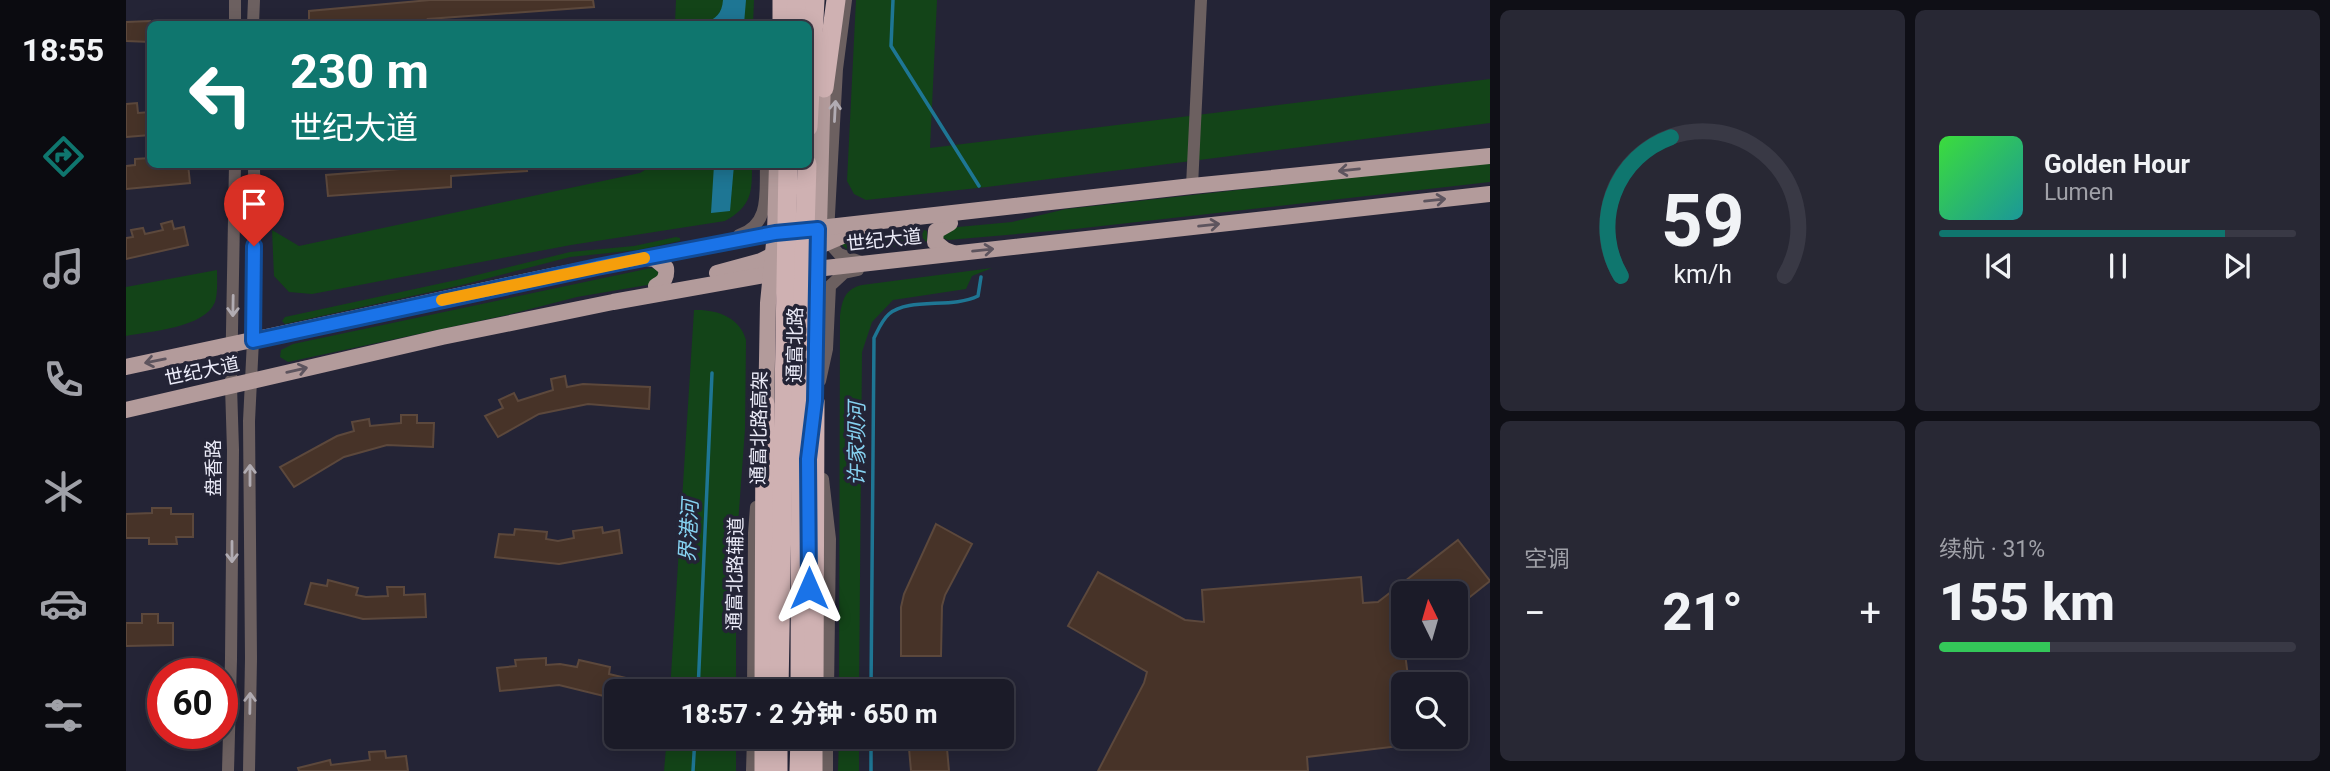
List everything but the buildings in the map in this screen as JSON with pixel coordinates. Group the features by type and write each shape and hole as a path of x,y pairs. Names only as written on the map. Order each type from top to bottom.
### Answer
{"highway":[{"path":"783,21 784,0"},
{"path":"796,21 797,0"},
{"path":"824,88 829,3"},
{"path":"812,103 829,3"},
{"path":"800,679 801,365 816,167"},
{"name":"通富北路高架","path":"779,679 788,168"},
{"path":"812,679 819,479 815,401"},
{"path":"765,404 767,679"},
{"path":"767,749 767,771"},
{"path":"778,749 778,771"},
{"path":"800,749 800,771"},
{"path":"812,749 812,771"}],"main road":[{"name":"通富北路","path":"812,679 808,459 815,401 823,236 819,198 828,148 824,88"},
{"path":"772,267 801,230 819,198 816,167 828,148"},
{"name":"世纪大道","path":"126,367 620,262 771,234 801,230 823,236 1192,186 1490,156"},
{"name":"通富北路","path":"767,679 770,451 765,404 764,336 772,267 771,234 777,168"},
{"name":"世纪大道","path":"126,410 772,267 821,267 863,263 1490,194"},
{"path":"508,324 580,300 737,269 772,267 799,256 823,236 1026,215 1117,195"},
{"path":"948,254 935,242 936,230 950,223"},
{"path":"644,258 655,258 666,268 664,281 656,286"},
{"path":"764,336 766,303"}],"street":[{"path":"235,0 235,21"},
{"path":"254,0 254,21"},
{"path":"774,0 775,21"},
{"path":"1192,186 1201,0"},
{"path":"828,148 837,69 829,3"},
{"path":"819,198 829,3"},
{"name":"盘香路","path":"228,771 235,168"},
{"name":"盘香路","path":"249,771 254,168"},
{"path":"620,262 750,231 763,216 769,168"},
{"path":"769,168 771,234"},
{"path":"765,203 771,234"},
{"path":"823,236 839,254 863,263"},
{"path":"815,401 827,349 830,286 844,273 903,266 948,254"},
{"path":"821,267 828,298"},
{"path":"821,267 819,479 830,539 828,679"},
{"name":"通富北路辅道","path":"753,679 754,533 759,479 764,336"},
{"path":"752,771 753,749"},
{"path":"827,749 827,771"}],"green space":[{"path":"676,0 754,0 753,21 675,21"},
{"path":"856,0 937,0 930,148 1490,79 1490,123 866,200 854,194 847,181"},
{"path":"1490,162 1490,182 1075,229 948,240 943,238 947,228 1012,222 1066,209"},
{"path":"648,168 752,168 751,191 741,210 725,221 571,245 312,294 289,292 274,276 272,230 299,246 640,173"},
{"path":"922,229 927,231 927,241 922,243 850,252 842,244 849,237"},
{"path":"680,238 680,241 638,250 570,257 462,285 285,324 282,321 285,317 570,252 634,246"},
{"path":"651,268 657,269 659,277 653,284 577,297 507,315 288,362 280,357 281,350 293,344"},
{"path":"992,268 972,276 966,289 893,300 872,322 862,352 859,679 839,679 840,316 843,300 848,292 862,285"},
{"path":"217,270 215,302 200,318 176,327 126,336 126,287"},
{"path":"694,310 711,311 733,320 746,340 745,429 736,551 736,679 671,679"},
{"path":"666,749 736,749 736,771 664,771"},
{"path":"839,749 859,749 859,771 838,771"}],"water":[{"path":"723,0 746,0 744,21 710,21 721,9"},
{"path":"714,168 734,168 730,211 711,213"}],"waterway":[{"name":"许家坝河","path":"893,0 891,46 979,186"},
{"name":"许家坝河","path":"871,679 874,338 884,319 898,309 919,304 956,302 978,296 981,277"},
{"name":"界港河","path":"699,679 712,373"},
{"name":"界港河","path":"693,771 694,749"},
{"name":"许家坝河","path":"871,749 871,771"}],"slow traffic":[{"path":"442,300 644,258"}],"route":[{"path":"254,246 253,341 551,276 775,233 818,229 815,401 808,459 809,588"}]}
